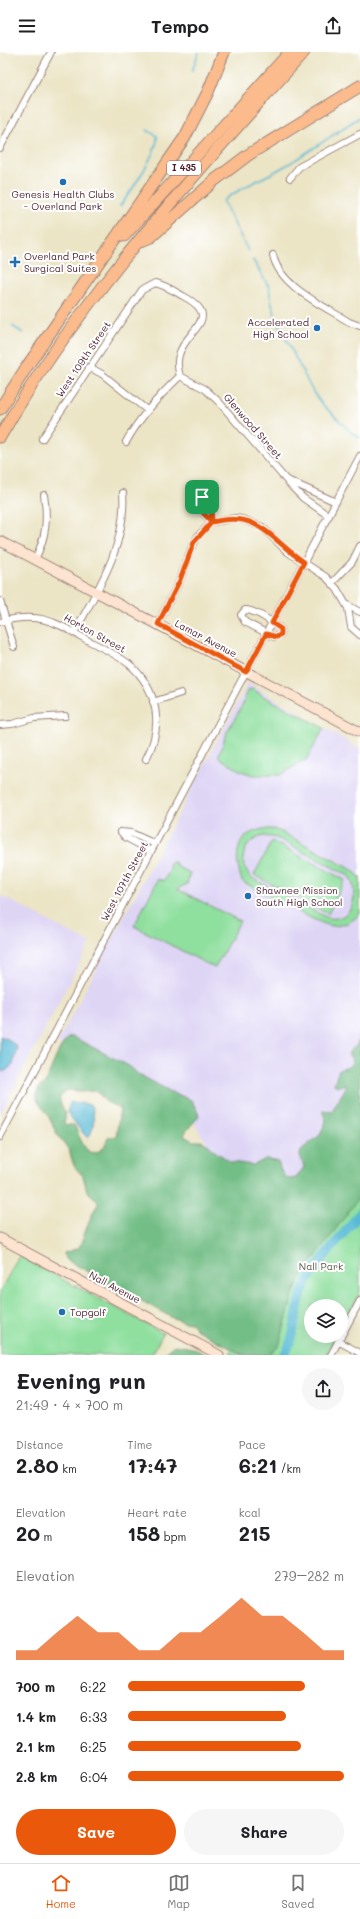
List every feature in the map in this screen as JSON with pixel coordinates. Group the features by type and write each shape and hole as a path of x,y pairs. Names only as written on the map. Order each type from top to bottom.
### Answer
{"highway":[{"path":"82,288 185,137 208,92 224,52"},
{"name":"I 435","path":"0,409 26,368 82,288 141,216 290,52"},
{"name":"I 435","path":"0,437 80,315 136,242 304,52"},
{"path":"136,242 151,237 215,180 248,155 360,86"}],"street":[{"path":"0,148 51,52"},
{"path":"290,178 299,167 360,134"},
{"path":"272,255 277,268 288,281 349,322 360,326"},
{"name":"West 109th Street","path":"42,439 89,366 142,290 155,283 161,284 192,300 202,311 200,324 179,355 180,376"},
{"path":"89,366 102,374 148,411"},
{"path":"126,442 166,389 180,376"},
{"name":"Glenwood Street","path":"180,376 205,389 219,402 258,449 303,498 329,516"},
{"name":"West 107th Street","path":"0,1137 360,456"},
{"name":"Glenwood Street","path":"287,480 336,502"},
{"path":"74,633 96,592 117,546 123,519 123,493"},
{"path":"35,560 46,533 47,517 44,496"},
{"path":"158,624 180,580 194,542 212,522 236,518 254,523 268,532 288,552 319,571 332,583 350,614 351,627 360,635"},
{"name":"Lamar Avenue","path":"0,541 360,732"},
{"path":"332,583 352,562 360,546"},
{"path":"0,602 3,621 14,647"},
{"path":"344,603 351,609 360,612"},
{"path":"248,610 272,623 281,629 281,634 277,637 266,634 245,622 241,614 243,611 248,610"},
{"name":"Horton Street","path":"3,621 25,617 42,619 74,633 130,665 144,682 153,702 157,732 155,741 146,759"},
{"path":"153,702 181,693"},
{"path":"0,725 12,724 34,718 65,716"},
{"path":"152,851 125,837 121,832 131,833 155,844"},
{"name":"Nall Avenue","path":"0,1238 219,1355"},
{"path":"348,1323 360,1301"},
{"path":"331,1355 337,1343"},
{"path":"342,1343 360,1352"}],"shaded area":[{"name":"Shawnee Mission South High School","path":"248,683 360,749 360,1098 311,1186 242,1170 212,1151 183,1106 57,1043"},
{"path":"0,895 90,943 0,1114"}],"green space":[{"path":"253,689 263,696 324,728 307,759 280,775 253,775 241,771 218,757 227,732 243,704 248,690"},
{"path":"263,829 273,829 282,832 354,871 360,878 360,913 345,924 333,926 325,924 242,881 237,856 239,848 246,836","holes":["263,836 277,838 349,876 354,891 354,898 349,911 343,916 328,918 252,878 244,866 243,859 247,848 256,839"]},
{"path":"272,841 345,880 328,914 254,875"},
{"path":"172,862 175,862 176,866 190,873 187,884 177,889 240,921 215,968 134,926 158,879 164,881 171,868 169,865"},
{"path":"360,1035 360,1196 301,1277 293,1295 279,1346 269,1355 243,1355 197,1330 191,1323 171,1317 65,1259 64,1253 79,1248 92,1214 98,1204 98,1201 87,1191 83,1176 74,1166 69,1150 57,1134 47,1113 38,1102 36,1095 39,1087 45,1084 62,1046 69,1037 73,1037 129,1066 138,1074 177,1095 186,1097 192,1101 199,1115 184,1136 193,1141 201,1141 209,1145 213,1150 231,1162 254,1165 266,1159 278,1162 284,1175 292,1179 296,1178 304,1167 300,1155 301,1150 319,1136 326,1122 322,1110 332,1111 345,1089 345,1084 337,1087 334,1084 339,1070 347,1068 351,1064 352,1058 349,1056 349,1052 357,1045","holes":["68,1090 98,1092 106,1102 120,1108 116,1137 109,1137 104,1147 97,1152 87,1150 74,1125 66,1125 64,1123 65,1114 60,1100 61,1095"]},
{"name":"Nall Park","path":"360,1112 360,1293 348,1314 348,1299 304,1299 304,1343 332,1343 326,1355 234,1355 230,1353"},
{"name":"Topgolf","path":"19,1256 163,1333 152,1355 0,1355 0,1291"},
{"path":"174,1345 193,1348 206,1355 162,1355"}],"water":[{"path":"0,1036 8,1039 17,1047 13,1065 4,1072 0,1070"},
{"path":"73,1102 91,1105 94,1122 92,1131 88,1138 67,1112 70,1103"}],"waterway":[{"path":"192,71 199,52"},
{"path":"248,251 223,201 238,191 295,160 360,117"},
{"path":"120,206 143,172 156,143 157,136 147,130"},
{"path":"253,260 269,287 271,301 277,321 313,392 321,403 352,433 360,438"},
{"path":"12,326 23,333"},
{"path":"284,1355 291,1341 300,1298 307,1281 360,1213"}],"place":[{"name":"Genesis Health Clubs - Overland Park","path":"63,182"},
{"name":"Overland Park Surgical Suites","path":"15,262"},
{"name":"Accelerated High School","path":"317,328"},
{"name":"Shawnee Mission South High School","path":"248,896"},
{"name":"Topgolf","path":"62,1312"}],"route":[{"path":"202,497 199,498 197,507 212,522 236,518 254,523 268,532 288,552 304,562 272,623 281,629 281,634 274,637 266,634 246,672 158,624 174,594 194,542 202,531 212,522 212,514 208,502 202,497"}]}
